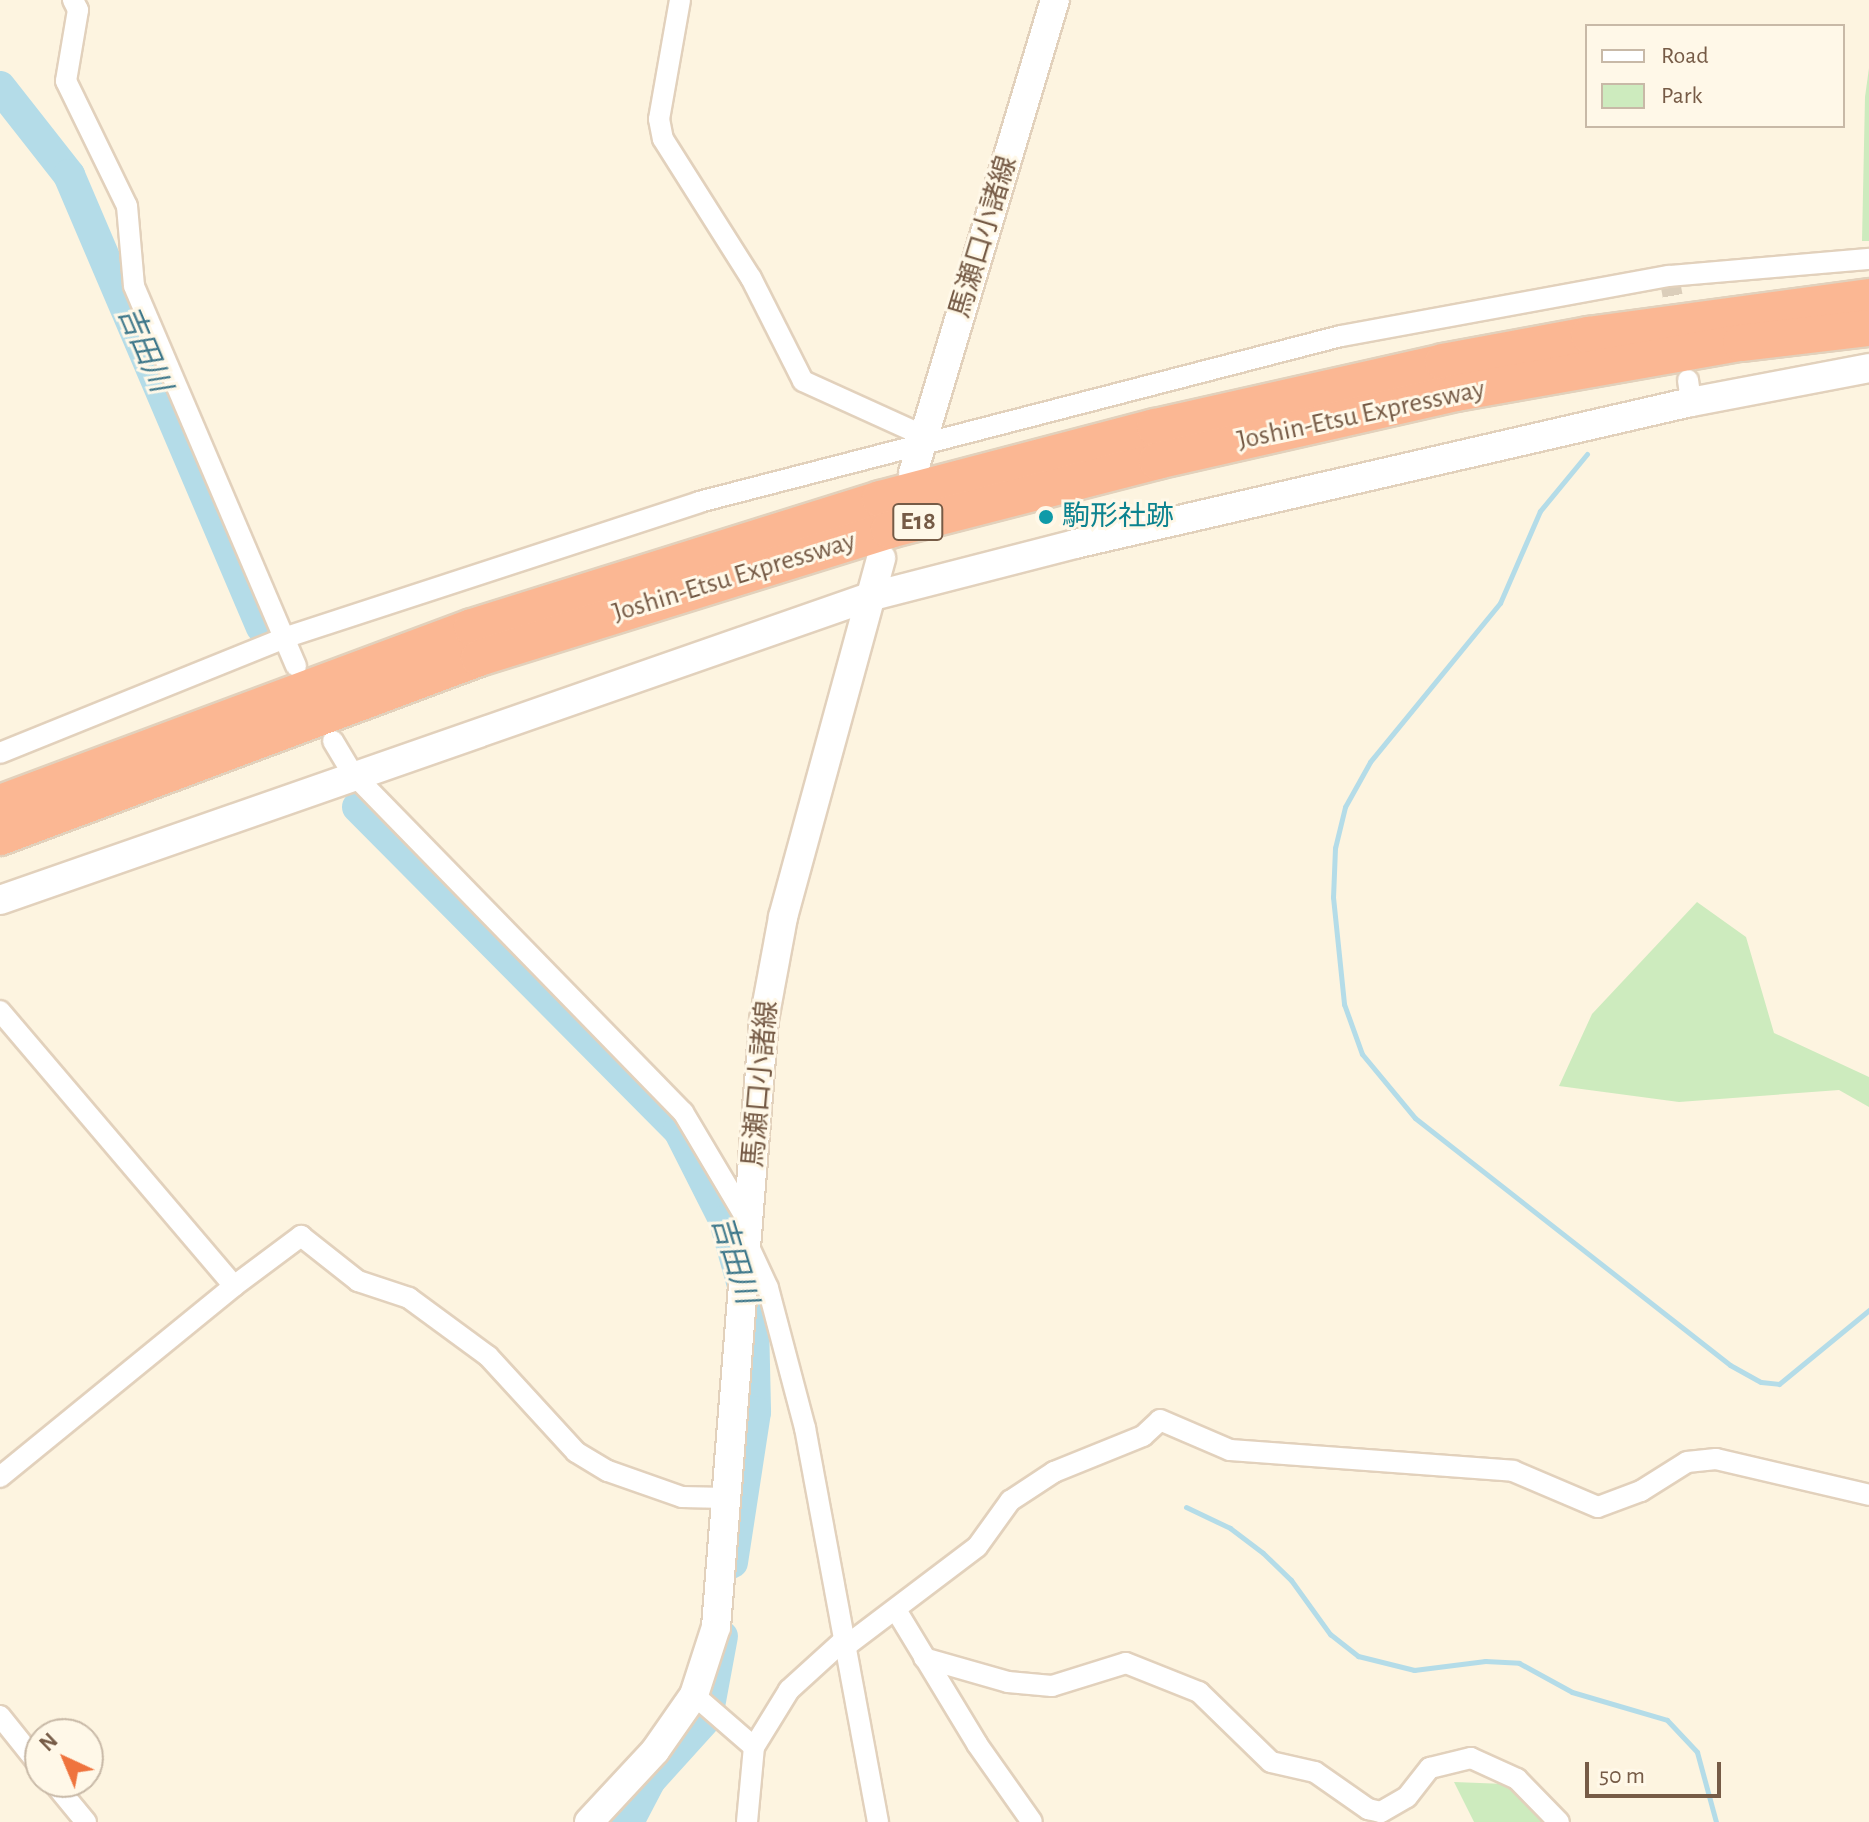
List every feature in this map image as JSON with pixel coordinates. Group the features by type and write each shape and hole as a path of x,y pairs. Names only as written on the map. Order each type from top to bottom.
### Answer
{"highway":[{"name":"Joshin-Etsu Expressway","path":"0,803 472,627 880,499 1155,427 1443,362 1692,319 1869,297"},
{"name":"Joshin-Etsu Expressway","path":"0,837 479,658 889,530 1172,457 1456,393 1727,345 1869,328"}],"street":[{"path":"73,0 78,10 66,81 127,206 134,286 296,666"},
{"path":"680,0 659,119 668,148 744,265 803,381 922,441"},
{"name":"馬瀬口小諸線","path":"913,473 1055,0"},
{"path":"0,753 284,638 699,502 922,441 1341,336 1669,276 1869,259"},
{"path":"0,900 352,773 869,597 1690,391 1869,368"},
{"name":"馬瀬口小諸線","path":"589,1822 655,1751 694,1695 716,1627 764,1020 783,917 881,558"},
{"path":"333,741 352,773 683,1112 749,1235 768,1288 794,1382 878,1822"},
{"path":"0,1011 234,1286"},
{"path":"0,1477 234,1286 301,1236 358,1281 409,1298 488,1356 576,1452 608,1471 682,1497 726,1498"},
{"path":"747,1822 754,1747 789,1690 846,1643 896,1610 977,1547 1010,1501 1054,1472 1143,1436 1160,1420 1230,1450 1513,1471 1598,1507 1641,1491 1687,1462 1716,1459 1869,1495"},
{"path":"896,1610 1032,1822"},
{"path":"924,1658 1008,1682 1052,1686 1126,1663 1199,1692 1271,1762 1315,1772 1368,1809 1381,1812 1407,1797 1430,1768 1471,1758 1517,1779 1559,1822"},
{"path":"694,1695 754,1747"},
{"path":"1,1719 24,1747"},
{"path":"66,1798 86,1822"}],"green space":[{"path":"1869,68 1869,241 1862,241 1865,97"},
{"path":"1697,902 1746,937 1774,1033 1869,1077 1869,1107 1839,1090 1679,1102 1559,1086 1592,1014"},
{"path":"1454,1782 1505,1784 1540,1807 1547,1822 1474,1822"}],"waterway":[{"name":"吉田川","path":"0,87 69,175 262,627"},
{"path":"1587,454 1540,511 1500,603 1370,762 1345,807 1335,848 1333,897 1344,1004 1362,1054 1415,1118 1730,1365 1761,1382 1779,1384 1869,1310"},
{"name":"吉田川","path":"358,807 679,1130 725,1221 753,1321 755,1412 732,1562"},
{"path":"1186,1507 1230,1528 1263,1553 1291,1580 1330,1634 1358,1656 1414,1670 1485,1661 1519,1663 1572,1692 1667,1720 1697,1752 1716,1822"},
{"name":"吉田川","path":"628,1822 650,1780 707,1717 722,1636"}],"tunnel":[{"path":"1669,276 1679,331"}],"place":[{"name":"駒形社跡","path":"1046,517"}]}
